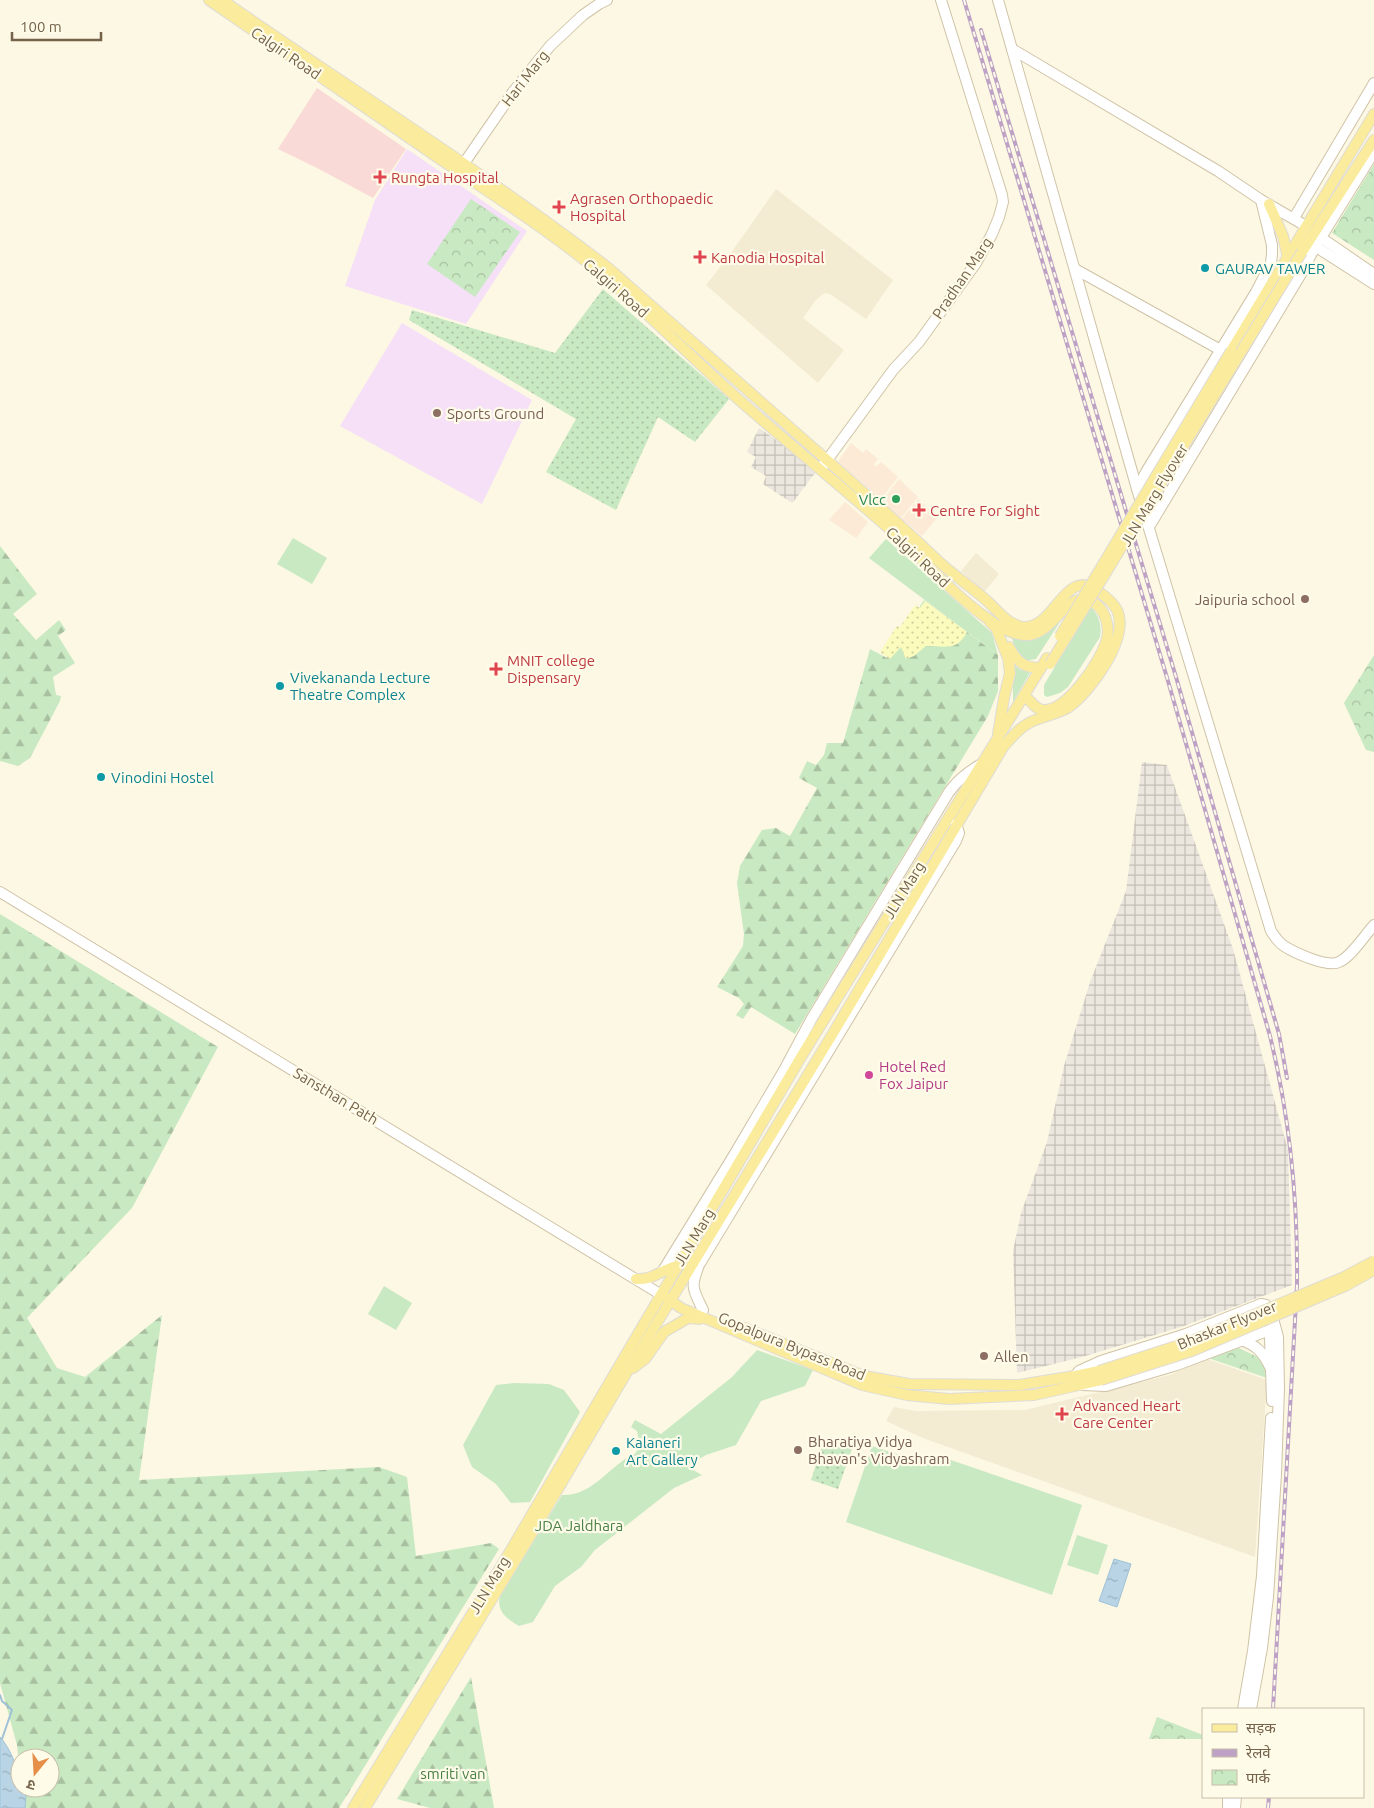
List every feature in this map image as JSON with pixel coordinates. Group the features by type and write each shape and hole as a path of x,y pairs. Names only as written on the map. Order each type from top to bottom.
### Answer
{"main road":[{"name":"Calgiri Road","path":"209,0 605,265 856,494 944,566 1002,619"},
{"name":"Calgiri Road","path":"222,0 461,168"},
{"name":"JLN Marg Flyover","path":"1000,744 1028,699 1089,585 1374,114"},
{"name":"JLN Marg Flyover","path":"1046,663 1302,252 1312,245 1374,140"},
{"path":"1265,202 1283,236 1285,262"},
{"name":"Calgiri Road","path":"856,494 895,535 988,619"},
{"path":"988,619 1002,619 1023,628 1036,623 1051,613 1065,594 1077,585 1085,584 1108,599 1117,609 1120,623 1118,640 1096,678 1083,695 1069,707 1022,726 1000,744"},
{"path":"1002,619 1016,634 1029,635 1048,627 1065,607 1077,600 1094,603 1103,611 1106,620 1108,631 1106,642 1096,662 1071,696 1055,708 1044,710 1036,708 1028,699"},
{"path":"988,619 996,628 1008,658 1010,673 1004,698 1000,744"},
{"path":"1002,619 1010,648 1018,662 1023,666 1046,663"},
{"name":"JLN Marg","path":"365,1808 529,1538 627,1372 804,1085 956,824 1046,663"},
{"name":"JLN Marg","path":"354,1808 504,1560 677,1266 711,1200 802,1057 984,762 1000,744"},
{"path":"749,1184 759,1156"},
{"name":"Bhaskar Flyover","path":"1082,1385 1100,1375 1189,1342 1344,1277 1374,1261"},
{"path":"636,1279 651,1278 664,1269 677,1266"},
{"name":"Bhaskar Flyover","path":"1076,1376 1100,1375 1192,1351 1345,1286 1374,1270"},
{"path":"661,1292 672,1299"},
{"name":"Gopalpura Bypass Road","path":"672,1299 703,1310 863,1381 976,1386 1019,1385 1076,1376"},
{"name":"Gopalpura Bypass Road","path":"672,1299 681,1308 708,1320 863,1381 907,1395 949,1399 1034,1395 1082,1385"},
{"path":"627,1372 645,1359 664,1332 688,1318 708,1320"}],"street":[{"name":"Hari Marg","path":"461,168 513,92 550,46 584,15 607,0"},
{"name":"Pradhan Marg","path":"823,464 893,370 919,342 976,263 992,234 1001,211 1002,195 941,0"},
{"path":"998,0 1149,528 1271,931 1283,945 1330,964 1343,960 1374,925"},
{"path":"1012,49 1218,171 1306,226"},
{"path":"1294,218 1374,83"},
{"path":"1374,152 1318,235 1374,274"},
{"path":"1138,489 1146,472 1256,292 1271,263 1272,245 1265,202"},
{"path":"1149,528 1246,364 1312,245 1374,284"},
{"path":"1075,269 1246,364"},
{"name":"Sansthan Path","path":"0,892 646,1286 661,1292"},
{"path":"703,1310 693,1288 699,1265 749,1184 804,1085"},
{"path":"664,1269 711,1200"},
{"path":"1076,1376 1079,1371 1102,1361 1186,1334 1261,1304 1266,1305 1271,1311 1278,1337 1279,1388 1273,1532 1262,1648 1251,1708"},
{"path":"1082,1385 1106,1386 1177,1365 1275,1328"},
{"path":"1243,1708 1252,1659 1262,1576 1271,1420 1270,1338 1275,1328"},
{"path":"1241,1340 1251,1344 1260,1351 1271,1370"}],"shaded area":[{"path":"317,88 406,149 373,198 278,149"},
{"path":"407,149 527,231 466,324 345,286 375,200"},
{"path":"776,189 893,280 866,319 830,294 824,293 815,301 803,318 844,350 818,383 706,285"},
{"name":"Sports Ground","path":"402,323 532,400 482,504 340,426"},
{"path":"759,428 792,451 815,473 792,503 763,484 766,476 751,467 756,457 747,452"},
{"path":"851,443 863,453 866,449 878,459 874,464 876,467 881,462 898,477 881,499 839,463 839,460"},
{"path":"899,479 918,497 901,518 882,501"},
{"path":"918,499 938,517 922,536 902,519"},
{"path":"845,502 868,522 856,538 829,520"},
{"path":"976,553 999,574 984,592 961,571"},
{"path":"1142,762 1167,765 1233,949 1288,1150 1292,1285 1181,1327 1082,1357 1017,1373 1013,1251 1021,1213 1047,1142 1064,1066 1090,982 1126,891"},
{"path":"1207,1359 1267,1380 1255,1557 923,1438 886,1421 894,1407 916,1411 1025,1410 1170,1375"}],"green space":[{"path":"1374,164 1374,260 1332,233"},
{"path":"471,199 520,232 475,297 427,264"},
{"path":"603,289 729,399 695,442 658,417 616,510 546,472 576,419 409,320 412,310 555,353"},
{"path":"293,538 327,558 312,584 277,564"},
{"path":"886,539 992,633 998,655 869,558"},
{"path":"0,546 37,594 13,614 36,640 59,620 66,630 58,636 75,663 53,677 56,695 61,696 60,701 30,758 18,766 0,761"},
{"path":"924,600 998,655 998,691 988,716 795,1034 751,1007 743,1019 736,1015 744,1004 739,998 717,987 743,946 744,934 737,883 740,866 762,830 776,828 790,836 817,788 799,778 807,761 816,765 824,755 827,743 843,743 870,649 887,658"},
{"path":"1074,600 1036,659 1024,661 1017,653 1011,636"},
{"path":"1091,607 1099,621 1100,637 1068,687 1060,693 1047,697 1044,695 1044,685"},
{"path":"1374,655 1374,752 1366,750 1344,703"},
{"path":"1013,662 1020,670 1031,671 1013,702"},
{"path":"0,914 218,1047 132,1208 27,1318 57,1368 85,1377 162,1315 139,1480 379,1467 407,1477 416,1556 491,1543 499,1549 339,1808 24,1808 22,1798 60,1798 60,1748 17,1748 0,1683"},
{"path":"384,1286 412,1303 396,1330 368,1314"},
{"path":"1239,1348 1262,1359 1267,1378 1208,1358"},
{"name":"JDA Jaldhara","path":"757,1350 813,1370 805,1386 761,1401 736,1445 706,1455 686,1466 702,1475 674,1488 595,1550 581,1567 555,1586 533,1622 519,1626 510,1620 501,1610 500,1596 562,1495 583,1491 626,1458 636,1453 638,1434 631,1427 635,1420 661,1434 732,1377"},
{"path":"514,1383 549,1384 564,1390 580,1412 530,1502 511,1503 496,1484 472,1467 463,1445 496,1385"},
{"path":"836,1437 841,1439 840,1442 853,1446 838,1489 811,1480 823,1443"},
{"path":"872,1446 930,1465 943,1463 948,1459 1082,1505 1052,1595 846,1522"},
{"path":"1077,1535 1108,1545 1098,1575 1067,1565"},
{"name":"smriti van","path":"471,1677 494,1808 430,1808 397,1799"},
{"path":"1157,1717 1202,1735 1202,1739 1149,1739"}],"sand":[{"path":"925,601 967,632 963,639 959,643 950,646 926,646 914,656 906,659 901,647 890,659 880,652 897,626 900,627 915,605 920,608"}],"water":[{"path":"1114,1559 1131,1564 1117,1607 1099,1601"},
{"path":"0,1737 10,1752 10,1798 26,1798 25,1808 0,1808"}],"waterway":[{"path":"0,1695 2,1701 12,1710 2,1739"}],"railway":[{"path":"964,0 1168,681 1270,1036 1283,1098 1294,1190 1297,1285 1273,1708"},
{"path":"981,30 1176,677 1279,1034 1287,1078"},
{"path":"1268,1808 1269,1798"}],"place":[{"name":"Rungta Hospital","path":"380,177"},
{"name":"Agrasen Orthopaedic Hospital","path":"559,207"},
{"name":"Kanodia Hospital","path":"700,257"},
{"name":"GAURAV TAWER","path":"1205,268"},
{"name":"Sports Ground","path":"437,413"},
{"name":"Vlcc","path":"896,499"},
{"name":"Centre For Sight","path":"919,510"},
{"name":"Jaipuria school","path":"1305,599"},
{"name":"MNIT college Dispensary","path":"496,669"},
{"name":"Vivekananda Lecture Theatre Complex","path":"280,686"},
{"name":"Vinodini Hostel","path":"101,777"},
{"name":"Hotel Red Fox Jaipur","path":"869,1075"},
{"name":"Allen","path":"984,1356"},
{"name":"Advanced Heart Care Center","path":"1062,1414"},
{"name":"Bharatiya Vidya Bhavan's Vidyashram","path":"798,1450"},
{"name":"Kalaneri Art Gallery","path":"616,1451"}]}
